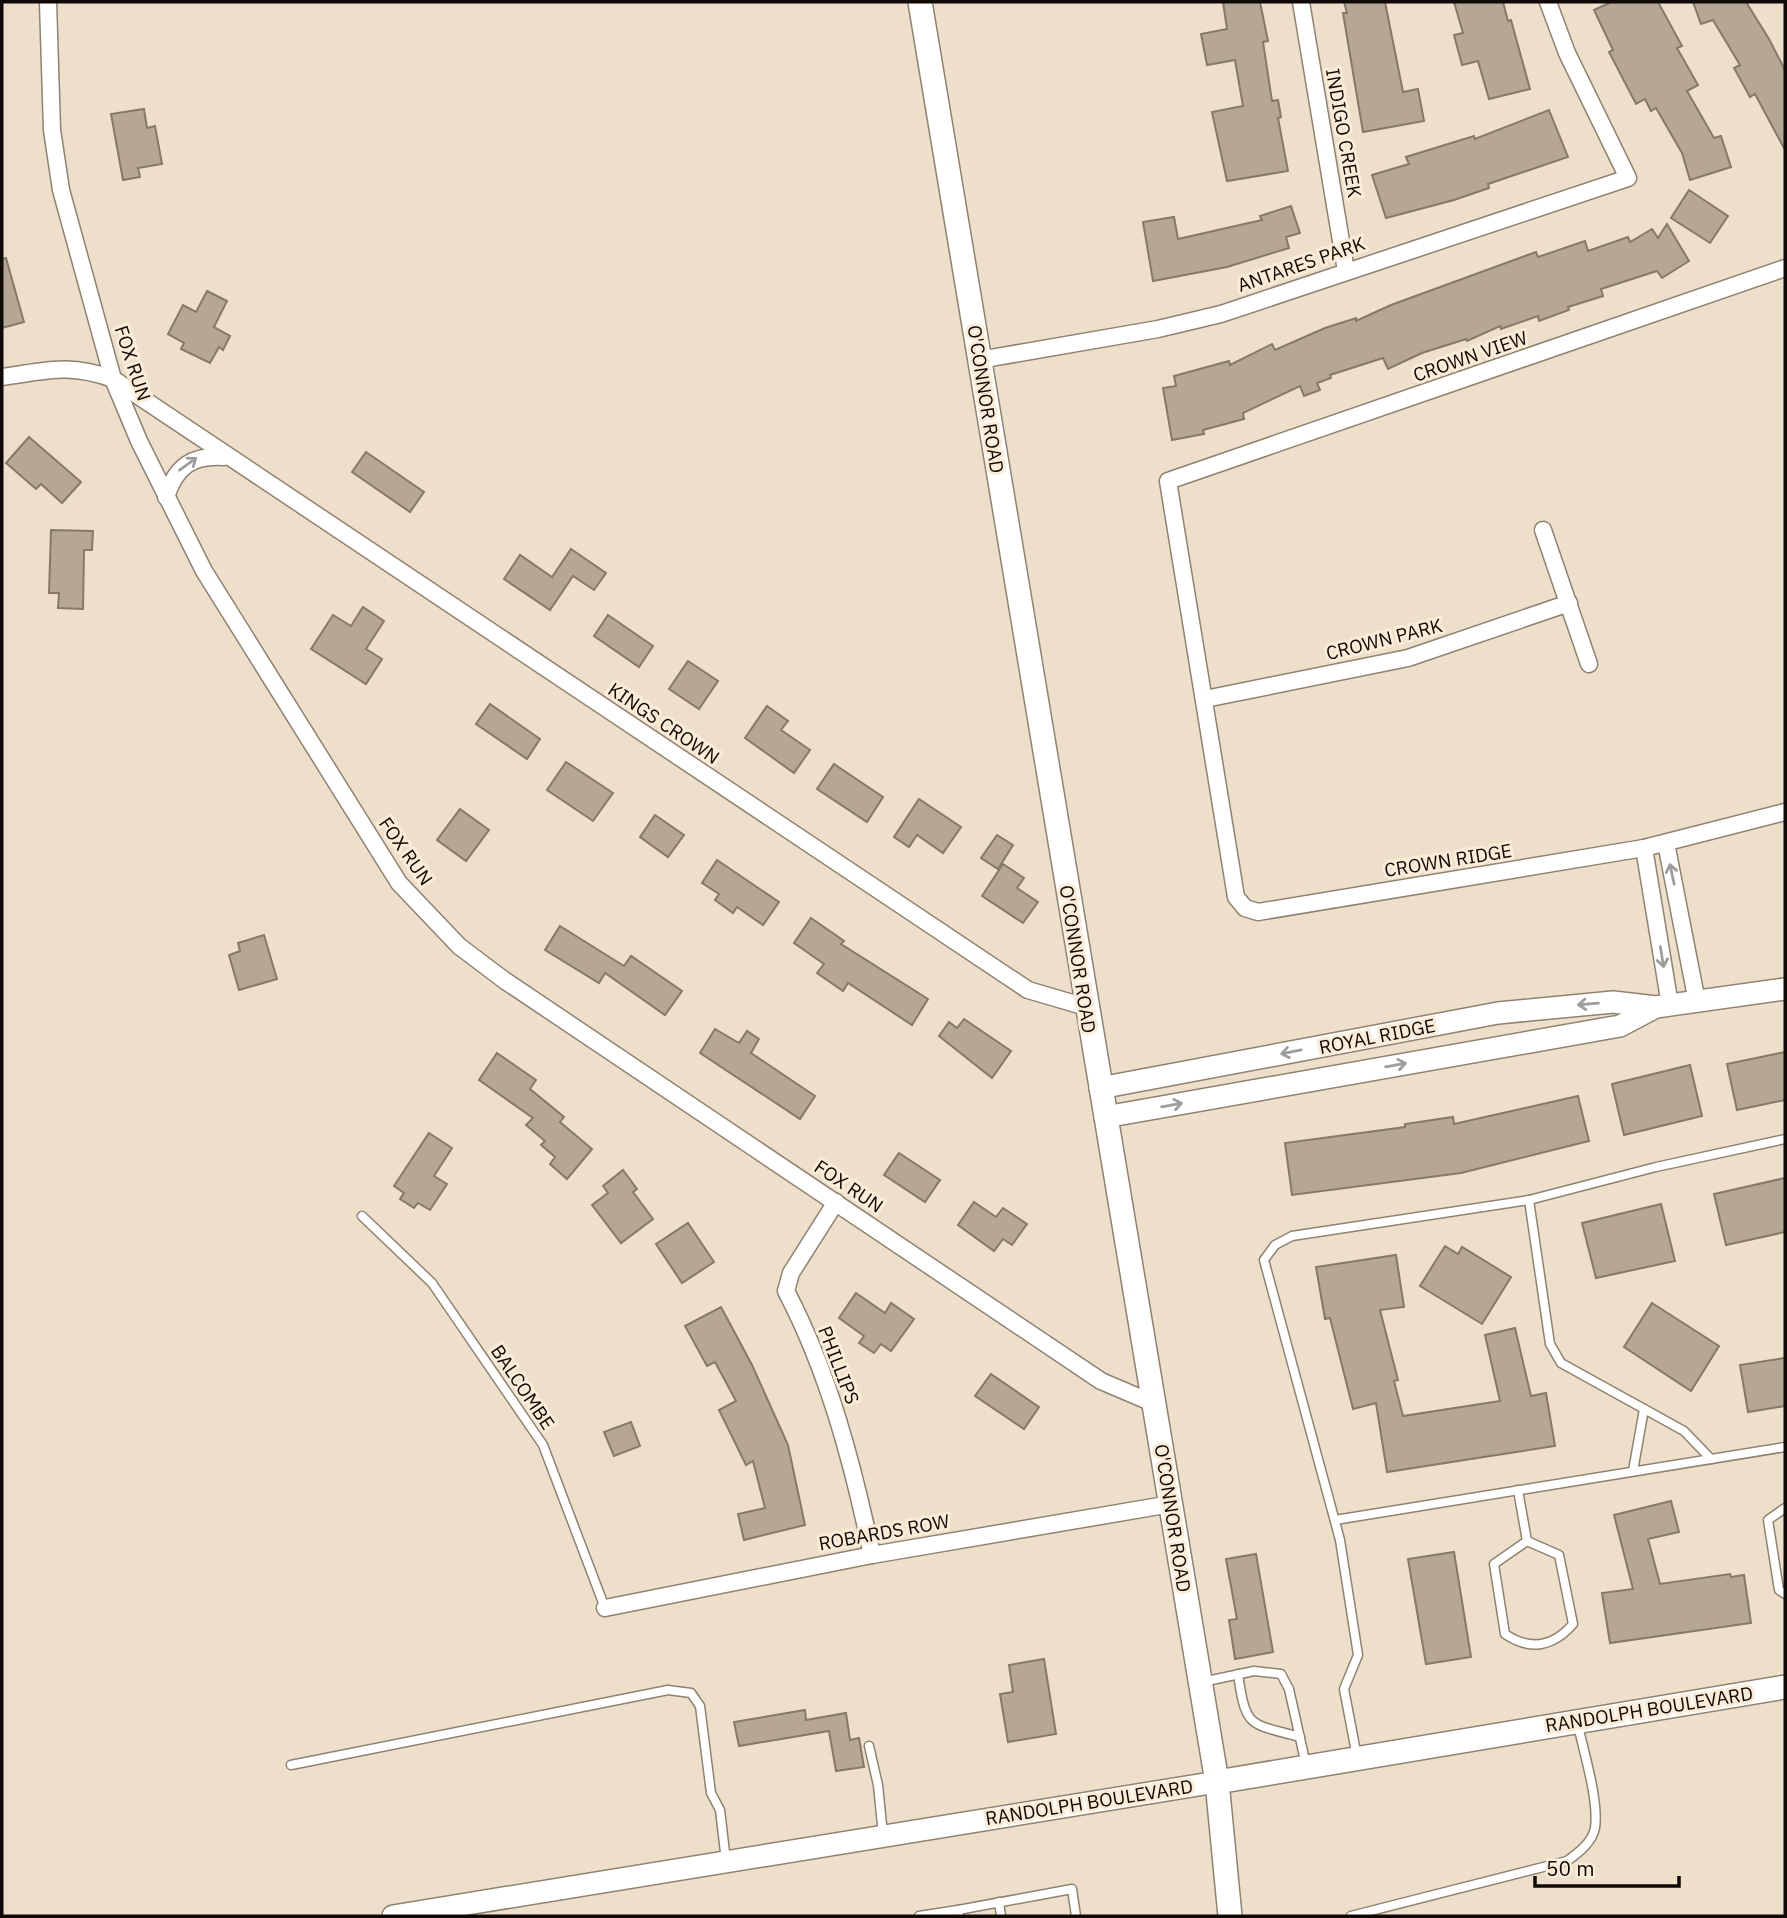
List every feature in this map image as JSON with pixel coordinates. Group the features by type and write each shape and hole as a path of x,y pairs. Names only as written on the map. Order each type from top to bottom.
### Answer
{"main road":[{"name":"O'CONNOR ROAD","path":"920,2 1201,1683 1217,1782 1230,1916"},
{"name":"RANDOLPH BOULEVARD","path":"1217,1782 1785,1687"}],"street":[{"name":"FOX RUN","path":"48,2 52,130 61,190 113,379 166,497 204,571 400,883 427,916 459,946 504,981 1101,1381 1155,1404"},
{"name":"INDIGO CREEK","path":"1301,2 1346,271"},
{"name":"ANTARES PARK","path":"979,360 1158,329 1221,314 1629,178 1567,53 1548,2"},
{"name":"CROWN VIEW","path":"1205,699 1168,481 1785,268"},
{"name":"KINGS CROWN","path":"2,377 67,368 86,369 113,379 1028,990 1086,1007"},
{"path":"166,497 172,481 183,466 194,458 227,457"},
{"path":"1544,530 1589,664"},
{"name":"CROWN PARK","path":"1205,699 1408,658 1569,603"},
{"name":"CROWN RIDGE","path":"1205,699 1236,897 1245,908 1258,912 1644,848 1785,812"},
{"path":"1666,843 1697,1002"},
{"path":"1644,848 1663,1006"},
{"name":"ROYAL RIDGE","path":"1100,1087 1498,1013 1614,1002 1663,1006 1785,989"},
{"name":"ROYAL RIDGE","path":"1105,1117 1620,1026 1663,1006"},
{"name":"PHILLIPS","path":"836,1202 791,1273 786,1291 830,1395 858,1488 872,1555"},
{"name":"ROBARDS ROW","path":"605,1608 872,1555 1171,1504"},
{"name":"RANDOLPH BOULEVARD","path":"393,1916 1217,1782"}],"lane":[{"path":"1357,1757 1344,1689 1358,1656 1335,1520 1264,1260 1275,1245 1292,1236 1529,1199 1643,1170 1785,1139"},
{"path":"1529,1199 1550,1344 1561,1363 1684,1431 1711,1459"},
{"name":"BALCOMBE","path":"362,1216 432,1283 543,1445 605,1608"},
{"path":"1633,1471 1644,1409"},
{"path":"1335,1520 1785,1447"},
{"path":"1518,1490 1527,1541"},
{"path":"1785,1508 1768,1520 1779,1590 1785,1594"},
{"path":"1527,1541 1559,1555 1573,1624 1551,1643 1535,1646 1517,1642 1505,1634 1494,1564 1527,1541"},
{"path":"1201,1683 1254,1671 1281,1674 1289,1689 1306,1765"},
{"path":"1238,1674 1243,1712 1251,1722 1300,1737"},
{"path":"291,1765 668,1690 691,1693 700,1706 711,1793 720,1810 726,1861"},
{"path":"1351,1916 1567,1861 1584,1848 1595,1830 1594,1805 1577,1721"},
{"path":"869,1746 878,1784 883,1835"},
{"path":"919,1916 958,1913 999,1902 1072,1889 1076,1916"},
{"path":"999,1902 1001,1916"}],"building":[{"path":"1223,2 1260,2 1268,41 1263,42 1272,101 1278,100 1281,117 1278,118 1288,171 1227,181 1212,112 1243,106 1235,60 1207,65 1201,34 1227,29"},
{"path":"1344,2 1385,2 1403,92 1418,89 1424,121 1363,132 1343,13 1347,13"},
{"path":"1454,2 1503,2 1508,21 1511,20 1530,89 1489,99 1478,61 1462,65 1454,35 1463,33"},
{"path":"1611,2 1658,2 1682,46 1677,48 1698,85 1687,91 1714,138 1721,136 1731,167 1690,180 1682,153 1656,108 1651,111 1645,99 1636,104 1609,52 1613,50 1594,10"},
{"path":"1693,2 1746,2 1769,39 1785,70 1785,150 1755,94 1750,97 1734,68 1740,65 1713,20 1701,24"},
{"path":"144,109 147,128 155,126 162,164 138,168 140,177 123,180 111,114"},
{"path":"1549,110 1568,157 1488,184 1489,188 1454,200 1386,218 1372,175 1409,164 1406,157 1474,136 1475,139"},
{"path":"1689,190 1728,216 1710,243 1671,218"},
{"path":"1291,206 1300,233 1286,237 1289,248 1227,267 1153,281 1143,222 1174,217 1178,239 1262,220 1260,216"},
{"path":"1667,224 1689,261 1662,278 1657,271 1601,289 1603,296 1568,307 1569,310 1539,321 1538,316 1501,329 1500,326 1467,341 1466,339 1422,353 1388,369 1383,358 1330,375 1331,378 1317,383 1320,390 1304,396 1300,386 1243,413 1244,419 1203,430 1204,434 1172,440 1163,388 1176,386 1174,376 1229,361 1230,365 1272,344 1275,350 1325,328 1356,318 1356,321 1391,305 1536,252 1538,257 1585,241 1588,251 1628,237 1630,242 1652,229 1658,238"},
{"path":"6,258 24,322 2,328 2,259"},
{"path":"207,291 227,301 214,327 230,336 223,350 219,347 210,363 181,349 184,343 168,334 183,305 196,312"},
{"path":"29,437 81,482 62,503 41,484 36,489 6,463"},
{"path":"366,452 424,492 410,512 352,472"},
{"path":"51,530 93,531 92,550 84,550 83,609 58,608 59,593 49,593"},
{"path":"571,549 606,573 594,590 573,576 550,610 504,579 520,555 552,577"},
{"path":"363,607 384,621 366,649 382,659 366,684 311,649 333,615 351,626"},
{"path":"608,615 653,646 639,667 594,636"},
{"path":"688,661 718,681 699,709 669,689"},
{"path":"490,704 540,739 527,759 476,724"},
{"path":"767,706 788,721 781,730 810,750 794,773 745,738"},
{"path":"566,762 613,793 593,821 547,790"},
{"path":"834,764 883,797 867,822 817,789"},
{"path":"919,799 961,827 943,853 917,835 909,847 894,837"},
{"path":"460,809 489,830 466,861 437,840"},
{"path":"655,815 684,835 668,857 640,837"},
{"path":"997,835 1013,845 998,869 981,858"},
{"path":"717,860 779,902 763,925 737,907 733,913 715,900 719,894 702,883"},
{"path":"1003,864 1024,878 1017,888 1038,902 1023,923 982,896"},
{"path":"811,918 844,941 841,944 928,999 912,1025 848,983 843,991 817,973 824,964 794,943"},
{"path":"560,926 624,966 631,956 682,991 665,1015 605,973 599,983 545,950"},
{"path":"264,935 277,979 239,990 229,955 240,951 238,943"},
{"path":"964,1019 1011,1051 992,1078 939,1036 949,1022 957,1028"},
{"path":"715,1029 739,1043 747,1031 759,1039 751,1053 815,1096 800,1119 700,1053"},
{"path":"1785,1052 1785,1100 1737,1110 1727,1064"},
{"path":"497,1053 536,1080 530,1089 564,1117 560,1122 592,1149 567,1179 550,1164 555,1157 541,1145 545,1141 526,1125 533,1118 479,1080"},
{"path":"1690,1065 1702,1116 1624,1135 1612,1084"},
{"path":"1578,1096 1589,1141 1461,1173 1292,1195 1285,1143 1405,1127 1405,1124 1453,1117 1454,1124"},
{"path":"429,1133 452,1148 434,1176 447,1184 430,1210 418,1203 414,1208 400,1199 404,1193 394,1186"},
{"path":"899,1153 940,1180 925,1202 884,1175"},
{"path":"623,1170 637,1189 633,1192 653,1219 621,1243 592,1205 608,1193 603,1186"},
{"path":"1785,1178 1785,1232 1726,1245 1714,1194"},
{"path":"974,1202 996,1217 1003,1208 1027,1224 1012,1245 1003,1239 994,1251 958,1225"},
{"path":"1661,1204 1675,1261 1596,1278 1582,1223"},
{"path":"688,1223 714,1262 682,1283 656,1244"},
{"path":"1445,1246 1458,1254 1462,1247 1511,1277 1482,1324 1420,1286"},
{"path":"1396,1255 1404,1307 1380,1310 1398,1380 1394,1381 1403,1416 1500,1401 1485,1335 1515,1328 1531,1396 1546,1393 1555,1446 1387,1472 1376,1403 1353,1409 1330,1318 1325,1319 1316,1267"},
{"path":"856,1293 885,1313 891,1303 914,1319 891,1351 881,1344 874,1353 859,1343 864,1336 839,1318"},
{"path":"1652,1303 1719,1346 1691,1391 1624,1347"},
{"path":"721,1307 752,1365 788,1445 805,1525 744,1540 738,1514 765,1508 753,1461 746,1465 719,1410 736,1401 715,1362 707,1366 685,1326"},
{"path":"1785,1358 1785,1406 1748,1412 1740,1365"},
{"path":"991,1374 1039,1407 1024,1429 975,1396"},
{"path":"631,1422 640,1446 614,1456 604,1432"},
{"path":"1671,1501 1679,1532 1648,1539 1660,1584 1730,1574 1731,1577 1744,1575 1751,1623 1610,1643 1602,1593 1633,1589 1614,1515"},
{"path":"1454,1552 1471,1657 1426,1664 1408,1559"},
{"path":"1256,1554 1273,1652 1235,1659 1229,1620 1237,1619 1226,1559"},
{"path":"1044,1659 1056,1734 1008,1742 1000,1694 1013,1692 1009,1665"},
{"path":"805,1710 806,1720 846,1713 850,1740 859,1738 864,1767 836,1771 829,1731 739,1746 734,1722"}]}
